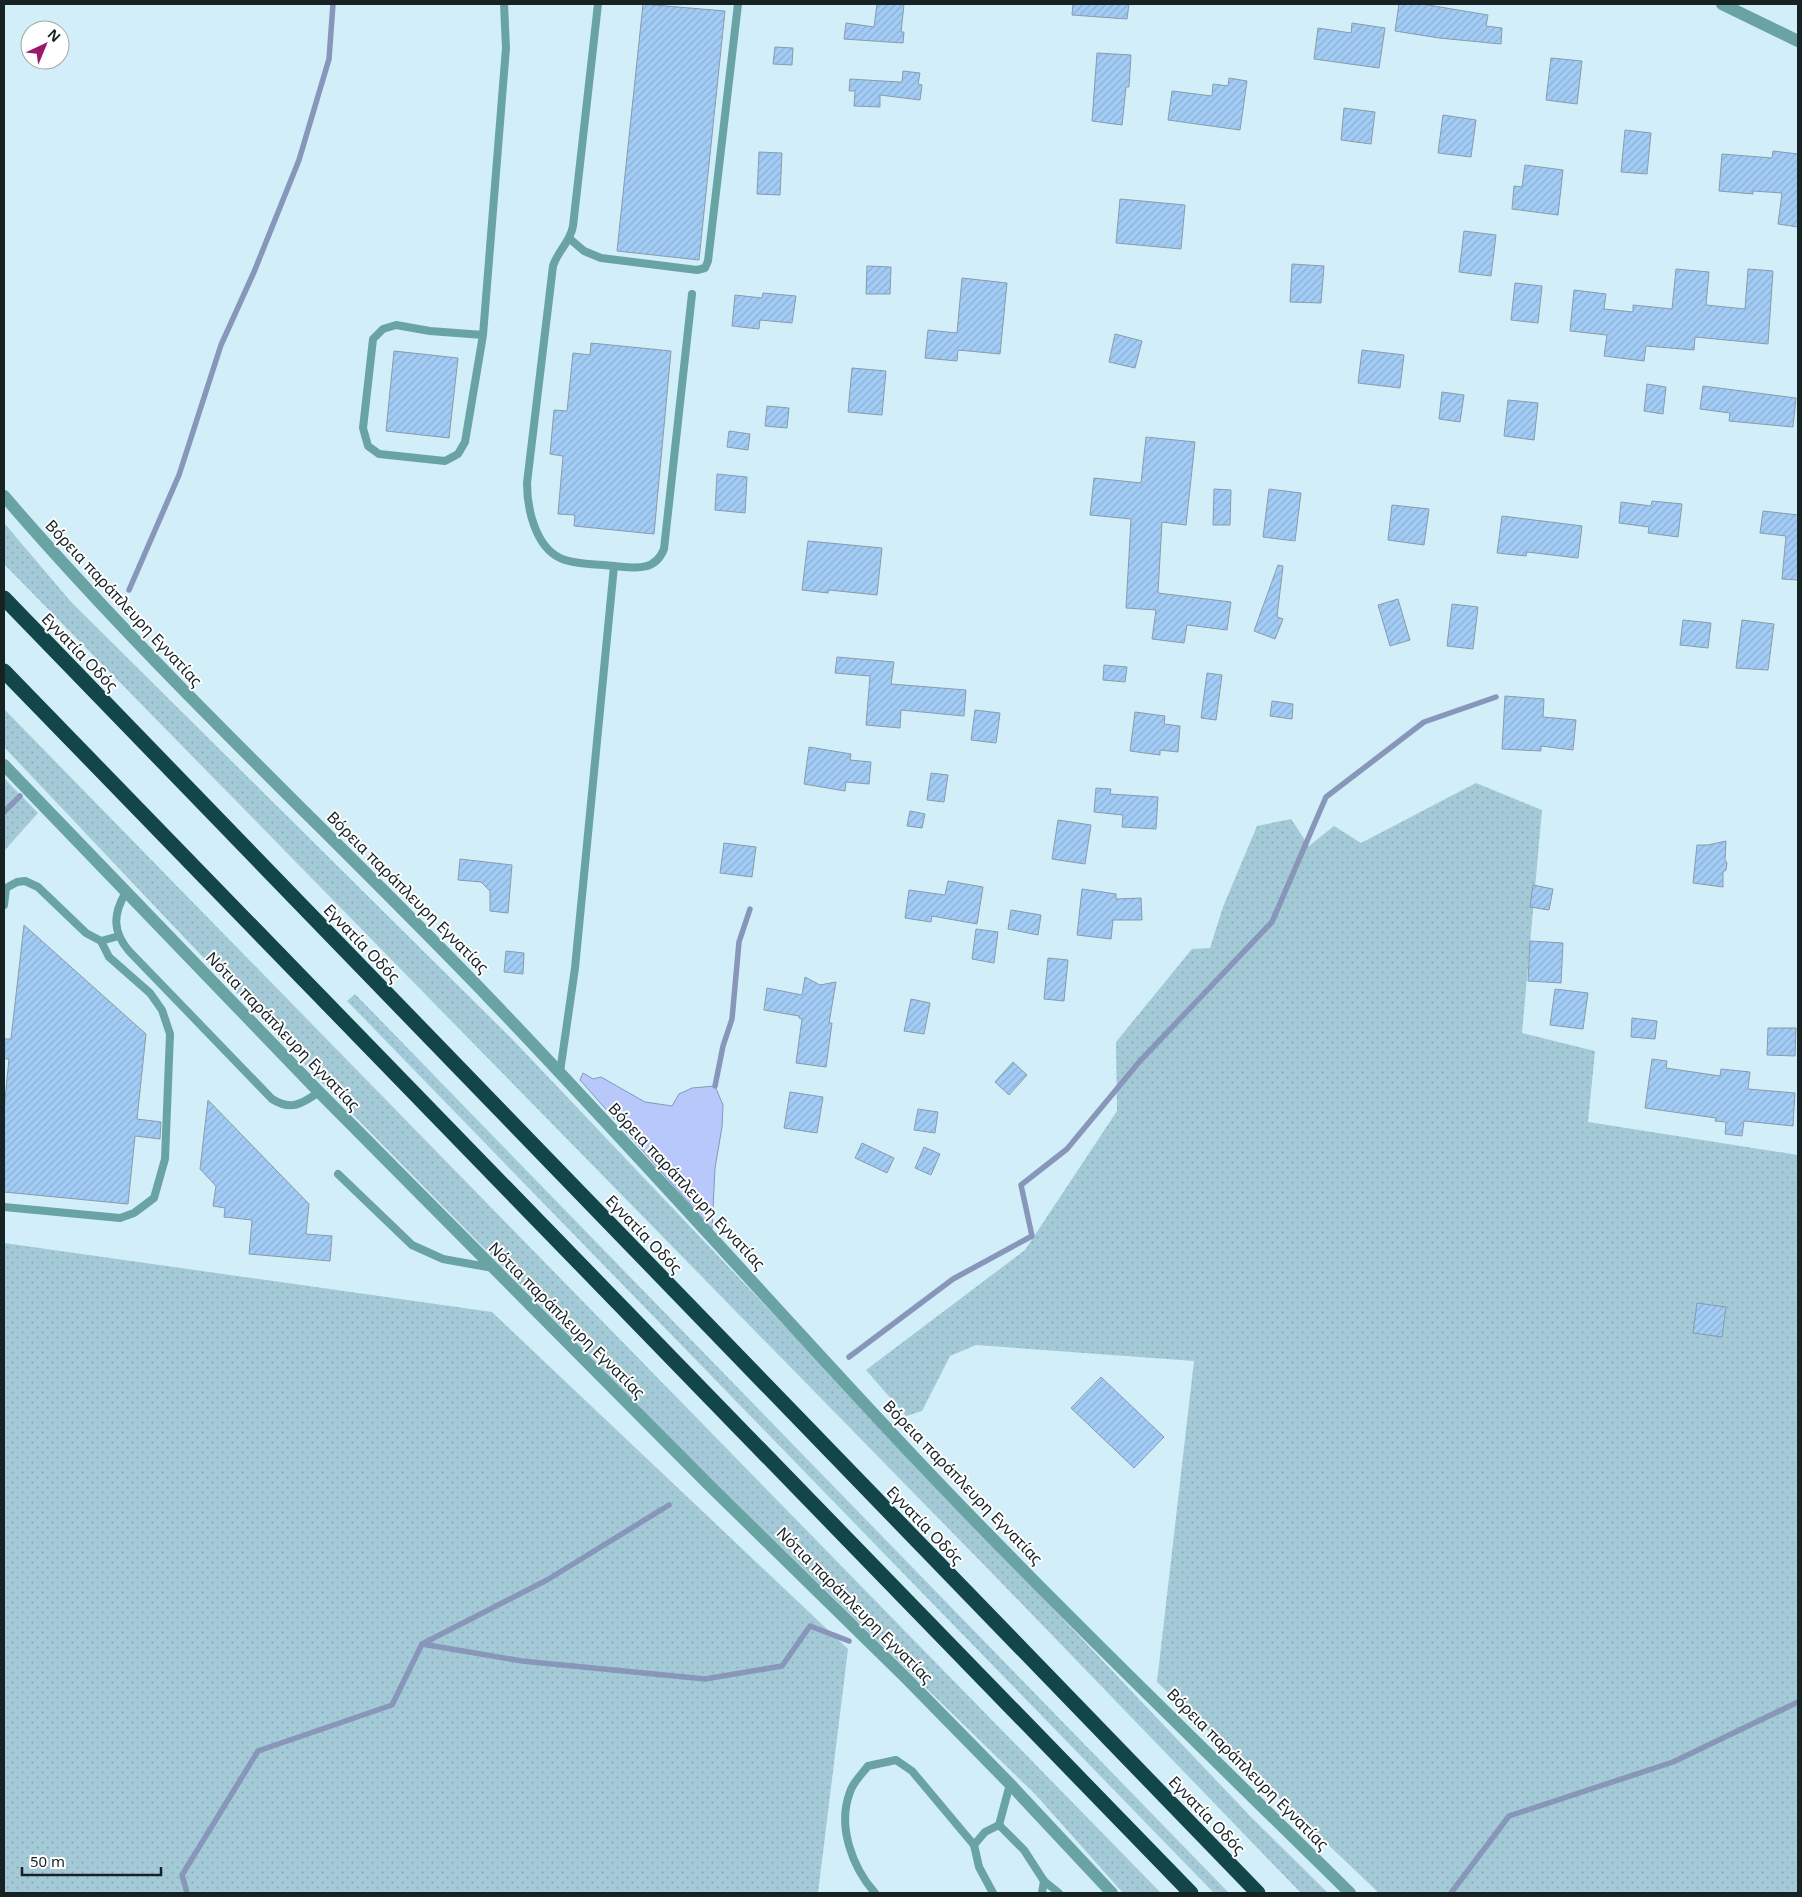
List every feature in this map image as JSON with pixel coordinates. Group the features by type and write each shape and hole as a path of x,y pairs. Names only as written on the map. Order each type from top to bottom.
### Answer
{"highway":[{"name":"Εγνατία Οδός","path":"4,598 1258,1893"},
{"path":"4,671 1191,1893"}],"street":[{"path":"1722,4 1798,41"},
{"name":"Βόρεια παράπλευρη Εγνατίας","path":"4,496 58,559 122,628 453,960 560,1072 918,1460 1032,1578 1350,1893"},
{"name":"Νότια παράπλευρη Εγνατίας","path":"4,765 319,1092 707,1483 831,1603 1010,1784 1112,1893"}],"lane":[{"path":"483,335 396,326 383,328 374,340 363,428 368,446 379,454 445,461 458,454 465,442 483,335 506,48 504,4"},
{"path":"598,4 574,226 570,239 558,254 553,266 528,473 529,505 536,527 554,554 567,560 614,566 647,567 660,558 664,549 692,294"},
{"path":"570,239 584,251 600,258 697,270 705,268 709,251 738,4"},
{"path":"560,1072 575,968 614,566"},
{"path":"4,905 6,888 17,882 25,881 38,887 86,933 101,942 109,957 150,993 162,1010 170,1034 165,1159 154,1198 134,1212 120,1218 4,1207"},
{"path":"126,892 119,904 115,919 121,942 272,1100 282,1105 292,1106 307,1101 319,1092"},
{"path":"101,942 119,936"},
{"path":"338,1174 412,1245 443,1260 493,1268"},
{"path":"875,1893 866,1882 850,1850 844,1819 850,1790 868,1766 896,1760 912,1771 974,1845 979,1867 993,1893"},
{"path":"974,1845 985,1832 999,1825 1010,1784"},
{"path":"999,1825 1024,1850 1044,1881 1059,1893"},
{"path":"1042,1893 1044,1881"}],"shaded area":[{"path":"4,523 72,603 512,1039 1251,1817 1328,1893 1301,1893 992,1573 4,564"},
{"path":"4,709 1161,1893 1123,1893 1036,1795 693,1461 321,1082 4,747"},
{"path":"4,778 38,813 4,851"},
{"path":"1476,783 1542,810 1522,1033 1595,1051 1588,1122 1798,1155 1798,1893 1379,1893 1157,1682 1194,1361 976,1345 950,1356 922,1411 906,1416 866,1370 1025,1250 1117,1111 1116,1042 1192,949 1210,948 1223,907 1257,826 1291,819 1309,846 1334,826 1361,843"},
{"path":"355,994 1229,1893 1214,1893 347,1001"},
{"path":"4,1243 492,1312 848,1649 818,1893 4,1893"}],"water":[{"path":"583,1073 593,1079 601,1077 645,1102 672,1106 679,1094 692,1088 715,1086 723,1105 722,1127 715,1168 712,1229 580,1080"}],"building":[{"path":"643,4 725,11 699,260 617,251"},
{"path":"877,4 904,4 901,32 904,32 903,43 844,39 846,23 874,27"},
{"path":"1073,4 1129,4 1127,19 1072,15"},
{"path":"1399,4 1422,4 1488,15 1486,26 1502,28 1501,44 1439,38 1395,31"},
{"path":"1352,23 1385,28 1379,68 1314,59 1318,28 1351,33"},
{"path":"775,47 793,48 792,65 773,64"},
{"path":"1097,53 1131,55 1129,87 1126,87 1122,125 1092,121"},
{"path":"1551,58 1582,61 1577,104 1546,100"},
{"path":"903,71 920,73 918,84 922,85 920,100 880,95 880,107 854,106 855,91 849,91 850,79 902,82"},
{"path":"1229,78 1247,81 1240,130 1168,120 1172,91 1212,96 1213,84 1228,86"},
{"path":"1344,108 1375,112 1371,144 1341,140"},
{"path":"1443,115 1476,120 1471,157 1438,153"},
{"path":"1625,130 1651,133 1647,174 1621,172"},
{"path":"1773,151 1798,154 1798,227 1778,224 1782,193 1753,191 1753,194 1719,191 1722,154 1772,158"},
{"path":"759,152 782,153 780,195 757,194"},
{"path":"1525,165 1563,170 1558,215 1512,209 1514,186 1522,187"},
{"path":"1120,199 1185,205 1181,249 1116,243"},
{"path":"1464,231 1496,235 1491,276 1459,272"},
{"path":"1292,264 1324,266 1321,303 1290,302"},
{"path":"867,266 891,267 890,294 866,294"},
{"path":"1676,269 1709,272 1706,305 1745,309 1748,269 1773,271 1768,344 1695,337 1694,350 1646,346 1644,361 1604,356 1607,335 1570,331 1574,290 1606,294 1604,309 1633,312 1633,305 1672,309"},
{"path":"962,278 1007,283 1000,354 958,350 957,361 925,358 928,330 957,333"},
{"path":"1515,283 1542,286 1538,323 1511,320"},
{"path":"763,293 796,296 792,323 760,320 759,329 732,326 735,295 762,298"},
{"path":"1115,334 1142,341 1135,368 1109,362"},
{"path":"591,343 671,351 654,534 574,526 575,515 558,514 563,456 550,454 554,410 567,411 573,353 590,355"},
{"path":"1362,350 1404,355 1400,388 1358,383"},
{"path":"394,351 458,358 449,438 386,431"},
{"path":"852,368 886,371 882,415 848,412"},
{"path":"1647,384 1666,387 1663,414 1644,411"},
{"path":"1703,386 1796,398 1793,427 1729,421 1730,413 1700,409"},
{"path":"1442,392 1464,395 1460,422 1439,419"},
{"path":"1508,400 1538,403 1534,440 1504,436"},
{"path":"767,406 789,408 787,428 765,426"},
{"path":"729,431 750,434 748,450 727,447"},
{"path":"1146,437 1195,442 1186,525 1162,522 1158,593 1231,602 1227,630 1187,625 1184,643 1152,639 1156,610 1126,608 1131,519 1090,515 1094,478 1141,483"},
{"path":"717,474 747,477 745,513 715,510"},
{"path":"1214,489 1231,490 1230,525 1213,525"},
{"path":"1269,489 1301,493 1295,541 1263,537"},
{"path":"1652,501 1682,504 1678,537 1648,533 1649,527 1619,523 1621,502 1651,506"},
{"path":"1392,505 1429,509 1424,545 1388,540"},
{"path":"1763,511 1798,515 1798,580 1782,579 1786,536 1760,533"},
{"path":"1502,516 1582,526 1578,558 1527,552 1526,556 1497,553"},
{"path":"808,541 882,548 877,595 829,590 828,593 802,590"},
{"path":"1278,565 1283,566 1277,617 1283,619 1275,639 1254,631"},
{"path":"1398,599 1410,640 1390,646 1378,605"},
{"path":"1452,604 1478,607 1473,649 1447,646"},
{"path":"1683,620 1711,623 1708,648 1680,645"},
{"path":"1742,620 1774,624 1768,670 1736,668"},
{"path":"837,657 894,662 891,684 966,690 964,716 901,710 900,728 866,725 870,676 835,673"},
{"path":"1104,665 1127,667 1125,682 1103,680"},
{"path":"1207,673 1222,675 1216,720 1201,718"},
{"path":"1505,696 1544,699 1543,717 1576,720 1573,750 1541,746 1541,751 1502,749"},
{"path":"1272,701 1293,704 1292,719 1270,716"},
{"path":"975,710 1000,713 996,743 971,740"},
{"path":"1135,712 1165,716 1164,724 1180,726 1178,752 1160,750 1160,755 1130,751"},
{"path":"809,747 851,754 850,760 871,762 869,784 846,782 845,791 804,784"},
{"path":"931,773 948,775 944,802 927,800"},
{"path":"1096,788 1111,789 1110,794 1158,797 1156,829 1122,827 1123,815 1094,812"},
{"path":"910,811 925,814 922,828 907,826"},
{"path":"1058,820 1091,825 1085,864 1052,859"},
{"path":"1726,841 1725,860 1727,863 1726,870 1723,872 1723,887 1693,883 1697,845 1708,845"},
{"path":"724,843 756,847 752,877 720,873"},
{"path":"460,859 512,865 508,913 490,911 490,891 481,882 458,880"},
{"path":"948,881 983,887 977,924 932,916 931,922 905,918 909,890 945,895"},
{"path":"1533,885 1553,889 1549,910 1530,907"},
{"path":"1082,889 1116,894 1116,899 1141,898 1142,920 1113,920 1111,939 1077,935"},
{"path":"1011,910 1041,915 1038,935 1008,929"},
{"path":"24,925 146,1034 137,1119 161,1122 160,1139 135,1136 128,1204 4,1192 4,1110 9,1059 4,1059 4,1039 11,1039"},
{"path":"976,929 998,932 994,963 972,959"},
{"path":"1530,941 1563,943 1561,983 1528,981"},
{"path":"506,951 524,953 523,974 504,972"},
{"path":"1048,958 1068,960 1064,1001 1044,999"},
{"path":"805,977 820,985 836,982 829,1023 832,1023 826,1067 796,1063 802,1019 799,1016 764,1010 767,988 802,995"},
{"path":"1555,989 1588,993 1583,1029 1550,1025"},
{"path":"911,999 930,1003 924,1034 904,1031"},
{"path":"1632,1018 1657,1021 1655,1039 1631,1037"},
{"path":"1768,1028 1796,1028 1795,1056 1767,1055"},
{"path":"1652,1059 1667,1061 1666,1068 1720,1076 1721,1069 1750,1072 1748,1089 1795,1093 1793,1126 1744,1121 1742,1136 1725,1134 1726,1122 1715,1121 1716,1118 1645,1108"},
{"path":"1013,1062 1027,1075 1009,1095 995,1082"},
{"path":"790,1092 823,1097 817,1133 784,1128"},
{"path":"208,1100 309,1204 306,1234 332,1236 330,1261 249,1254 252,1220 224,1217 225,1208 213,1206 216,1186 200,1169"},
{"path":"918,1109 938,1112 935,1133 914,1130"},
{"path":"862,1143 894,1158 887,1173 855,1158"},
{"path":"924,1147 940,1154 931,1175 915,1168"},
{"path":"1697,1303 1726,1307 1722,1337 1693,1333"},
{"path":"1101,1377 1164,1437 1134,1468 1071,1408"}],"waterway":[{"path":"129,590 179,475 221,345 254,272 299,160 329,59 333,4"},
{"path":"849,1357 953,1279 1032,1236 1021,1185 1067,1149 1140,1061 1272,922 1326,797 1424,722 1496,697"},
{"path":"4,812 20,796"},
{"path":"715,1086 723,1046 732,1019 739,942 750,909"},
{"path":"187,1893 182,1875 258,1751 392,1705 422,1644 547,1580 669,1505"},
{"path":"422,1644 522,1661 705,1679 782,1666 810,1626 849,1641"},
{"path":"1451,1893 1509,1816 1673,1762 1798,1702"}]}
